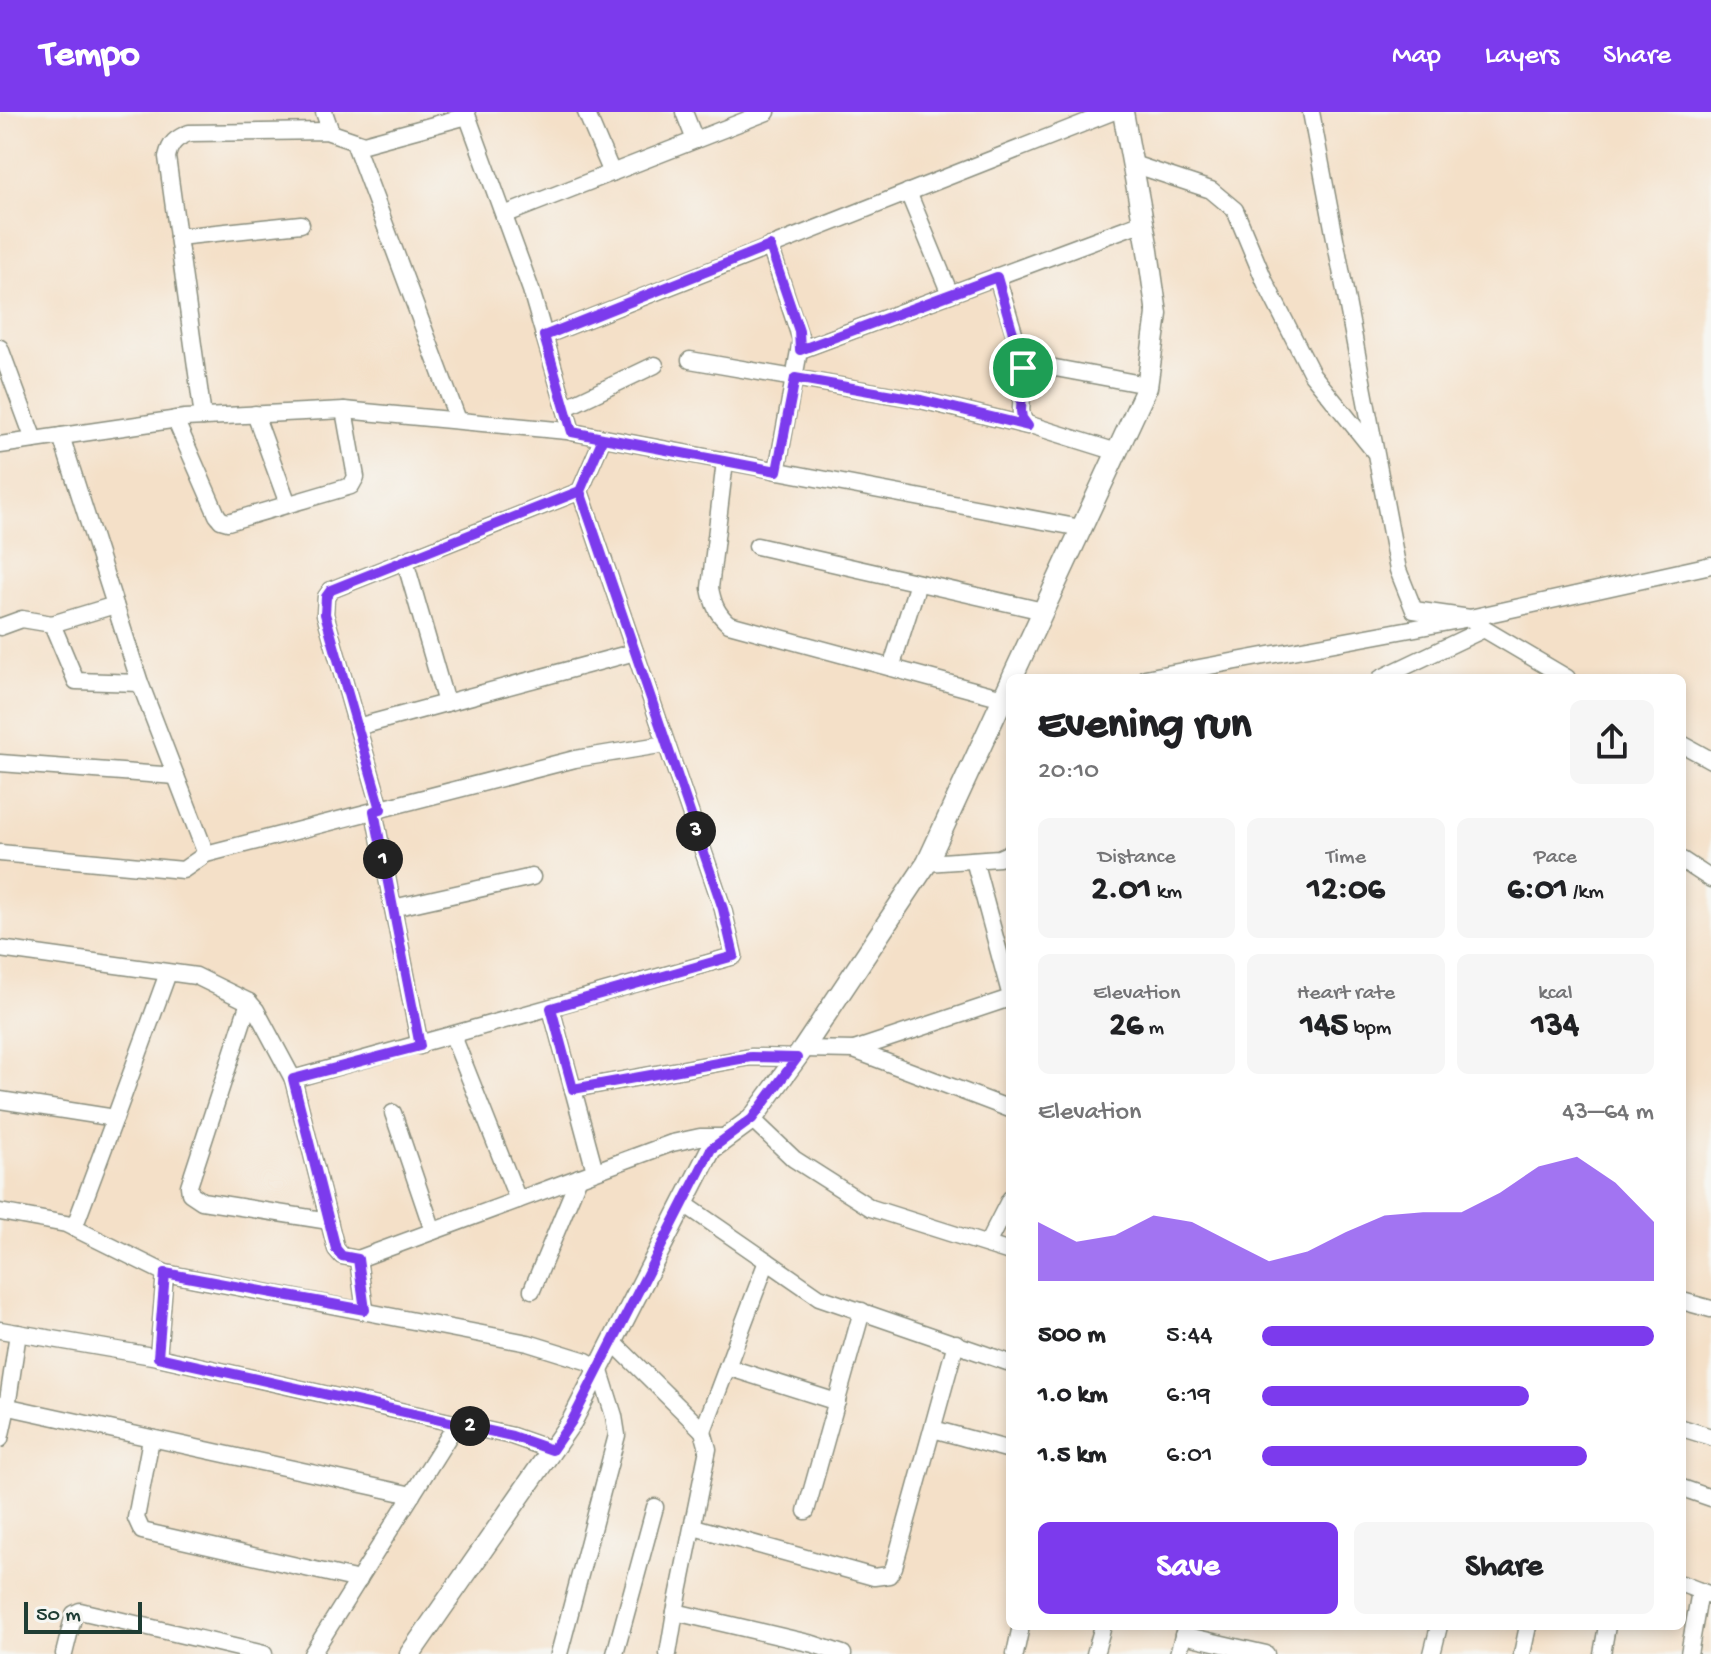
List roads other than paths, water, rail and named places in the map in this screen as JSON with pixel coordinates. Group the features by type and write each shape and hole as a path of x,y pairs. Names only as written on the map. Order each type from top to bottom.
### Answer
{"street":[{"path":"324,112 331,132"},
{"path":"586,112 612,173"},
{"path":"684,112 695,140"},
{"path":"504,215 767,112"},
{"path":"544,336 1112,112"},
{"path":"1015,674 1147,385 1157,314 1123,112"},
{"path":"1311,112 1398,570 1414,610 1470,618 1560,674"},
{"path":"203,417 167,157 169,147 178,137 189,133 331,132 354,142 374,143 467,114 544,336 572,432"},
{"path":"354,142 458,420"},
{"path":"1133,164 1211,190 1235,210 1265,282 1312,374 1376,453"},
{"path":"908,192 950,294"},
{"path":"800,350 1143,222"},
{"path":"178,237 301,224"},
{"path":"770,246 799,331 800,350 777,471"},
{"path":"997,277 1023,362 1021,411 1028,426"},
{"path":"0,348 34,440"},
{"path":"690,360 921,400 1117,452"},
{"path":"1023,362 1147,385"},
{"path":"565,408 655,365"},
{"path":"175,419 217,515 228,522 351,486 355,482 344,410"},
{"path":"0,445 175,419 344,410 572,432 1081,528"},
{"path":"255,414 288,504"},
{"path":"61,436 140,683 206,854"},
{"path":"293,1079 734,956 723,909 580,491 603,438"},
{"path":"725,461 710,588 712,603 729,624 891,668 1006,693"},
{"path":"420,1046 377,810 325,614 326,597 331,590 580,491"},
{"path":"757,546 1043,611"},
{"path":"405,561 446,703"},
{"path":"1167,674 1470,618 1711,565"},
{"path":"891,668 918,583"},
{"path":"0,627 22,619 52,624 115,605"},
{"path":"52,624 76,681 140,683"},
{"path":"1389,674 1484,629"},
{"path":"357,727 635,652"},
{"path":"410,1654 572,1421 711,1149 752,1119 800,1054 927,863 1006,695"},
{"path":"0,853 183,870 206,854 575,759 666,744"},
{"path":"1686,746 1711,760"},
{"path":"0,763 176,776"},
{"path":"927,863 999,858 1006,855"},
{"path":"974,860 1006,980"},
{"path":"1686,863 1711,879"},
{"path":"393,908 532,877"},
{"path":"0,949 205,979 249,1002 293,1079 336,1249 342,1256 358,1259 672,1143 700,1137 727,1137"},
{"path":"74,1228 168,973"},
{"path":"573,1089 751,1057 854,1050 1006,996"},
{"path":"249,1002 189,1186 190,1193 202,1201 329,1221"},
{"path":"551,1008 595,1171"},
{"path":"453,1036 518,1200"},
{"path":"854,1050 1006,1107"},
{"path":"0,1100 115,1118"},
{"path":"393,1113 433,1231"},
{"path":"752,1119 794,1159 871,1208 1006,1251"},
{"path":"532,1290 579,1177"},
{"path":"683,1203 819,1297 1006,1362"},
{"path":"987,1244 1006,1207"},
{"path":"0,1212 66,1224 165,1273 528,1343 599,1368 617,1435 559,1654"},
{"path":"358,1259 365,1310"},
{"path":"703,1431 767,1261"},
{"path":"158,1357 165,1273"},
{"path":"1686,1302 1711,1309"},
{"path":"806,1511 862,1311"},
{"path":"0,1330 158,1357 457,1423 512,1436 552,1450"},
{"path":"0,1439 18,1333"},
{"path":"613,1342 703,1431 708,1449 668,1654"},
{"path":"694,1527 874,1577 884,1577 894,1567 956,1343"},
{"path":"727,1367 837,1402"},
{"path":"4,1406 412,1495"},
{"path":"312,1654 457,1423"},
{"path":"933,1429 1006,1449"},
{"path":"1686,1429 1711,1437"},
{"path":"151,1439 136,1518 142,1531 359,1580"},
{"path":"1686,1489 1711,1498"},
{"path":"615,1654 655,1507"},
{"path":"1686,1586 1706,1593 1689,1654"},
{"path":"64,1654 74,1614 80,1611 264,1654"},
{"path":"675,1612 813,1644 843,1654"},
{"path":"1015,1654 1020,1630"},
{"path":"1095,1654 1102,1630"},
{"path":"1178,1654 1184,1630 1266,1654"},
{"path":"1432,1654 1438,1630"},
{"path":"1522,1654 1527,1630"},
{"path":"1602,1654 1606,1630"}]}
